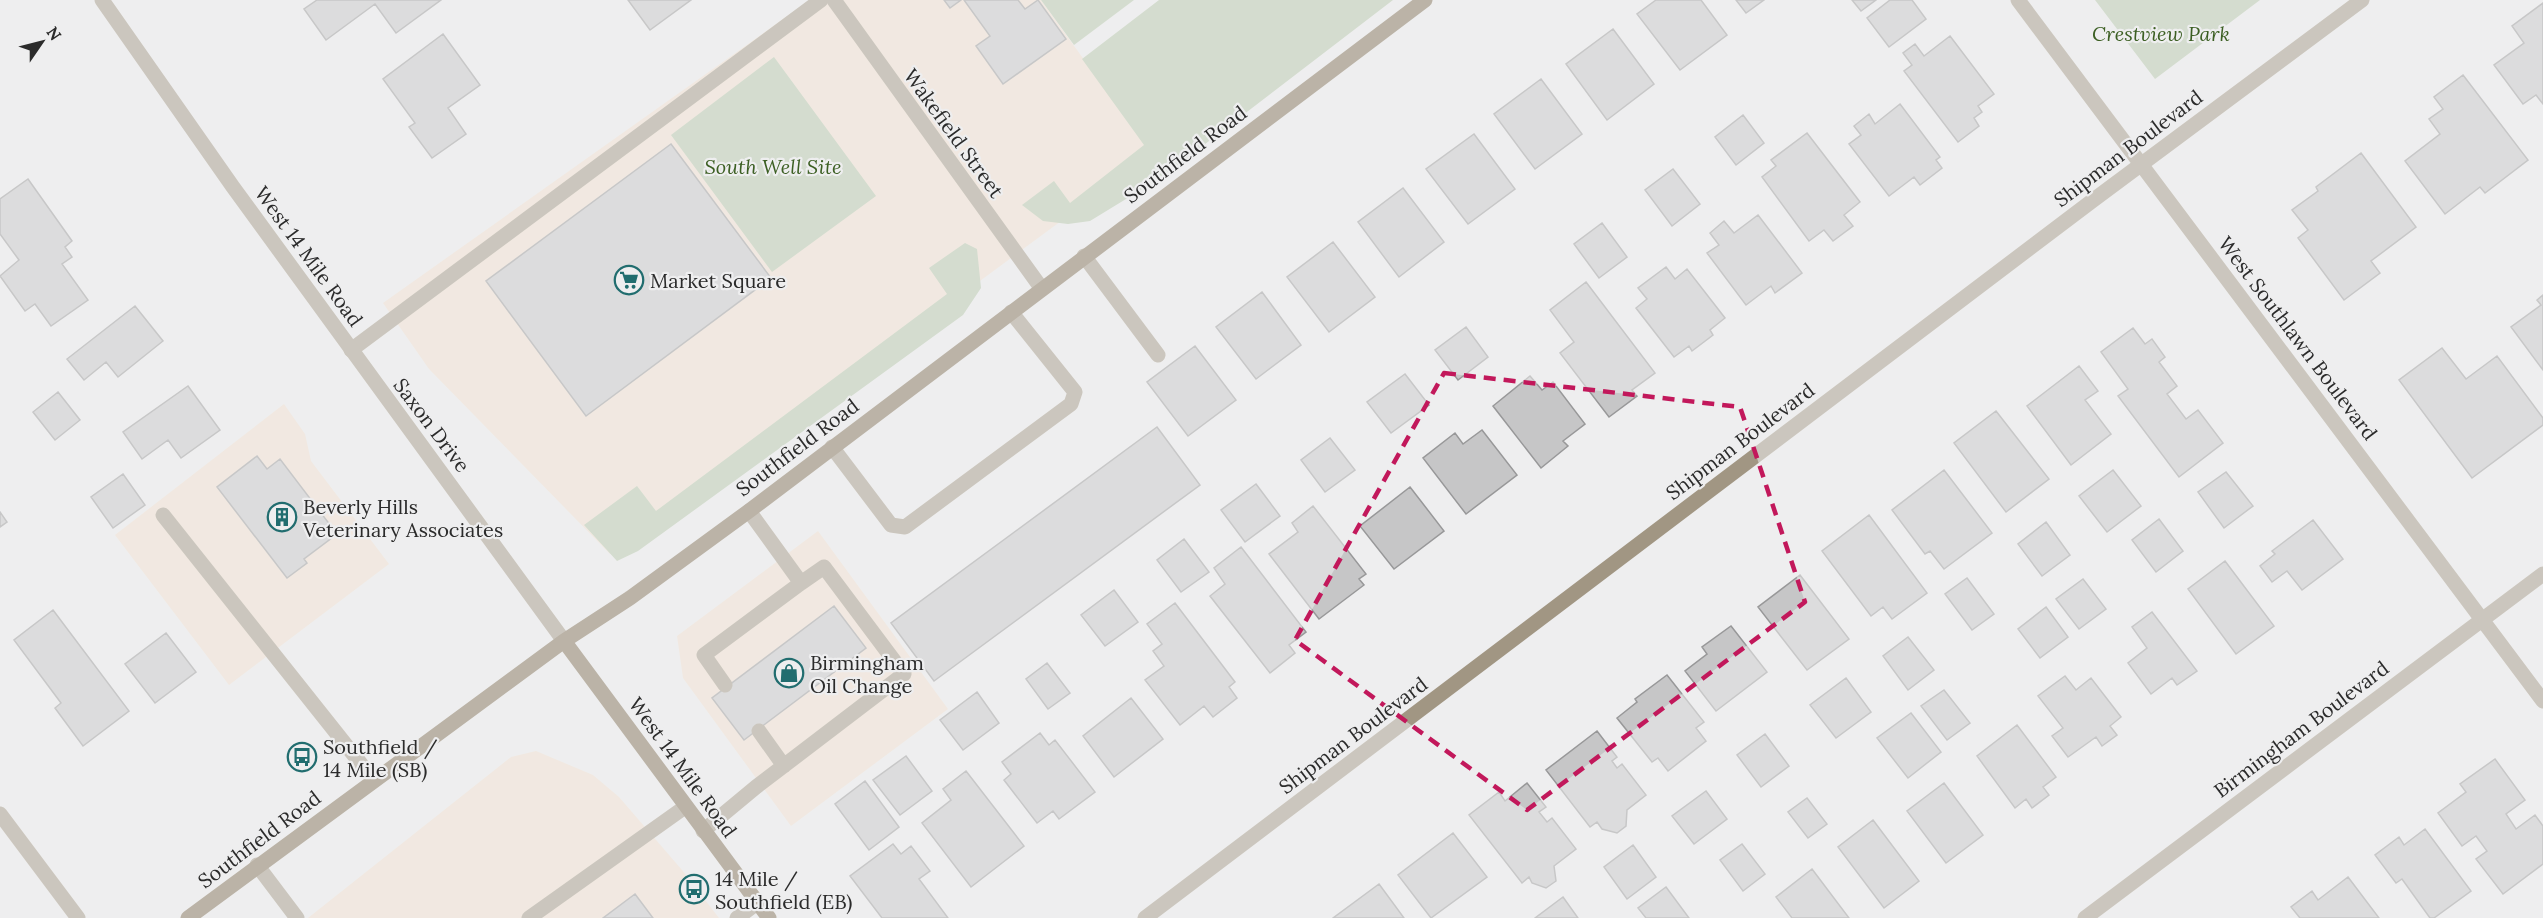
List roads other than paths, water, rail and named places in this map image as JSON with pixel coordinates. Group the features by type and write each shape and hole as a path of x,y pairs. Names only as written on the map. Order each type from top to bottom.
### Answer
{"main road":[{"name":"Southfield Road","path":"188,918 564,641 630,598 749,511 1425,0"},
{"name":"West 14 Mile Road","path":"564,641 769,918"}],"street":[{"name":"West 14 Mile Road","path":"102,0 351,350"},
{"path":"351,350 820,0"},
{"name":"Wakefield Street","path":"834,0 1042,288"},
{"name":"West Southlawn Boulevard","path":"2018,0 2543,701"},
{"name":"Shipman Boulevard","path":"1145,918 2362,0"},
{"path":"1084,256 1158,355"},
{"path":"832,447 891,525 905,527 1071,404 1075,392 1011,312"},
{"name":"Saxon Drive","path":"351,350 564,641"},
{"path":"749,511 801,583"},
{"path":"163,515 374,780"},
{"path":"703,831 904,674 824,567 704,656 725,685"},
{"name":"Birmingham Boulevard","path":"2085,918 2543,573"},
{"path":"759,731 784,766"},
{"path":"529,918 686,807"},
{"path":"0,814 78,918"},
{"path":"257,865 297,918"},
{"path":"737,918 757,903"}],"place":[{"name":"Market Square","path":"629,280"},
{"name":"Beverly Hills Veterinary Associates","path":"282,517"},
{"name":"Birmingham Oil Change","path":"789,673"},
{"name":"Southfield / 14 Mile (SB)","path":"302,757"},
{"name":"14 Mile / Southfield (EB)","path":"694,889"}],"park label":[{"name":"Crestview Park","path":"2161,33"},
{"name":"South Well Site","path":"773,166"}]}
